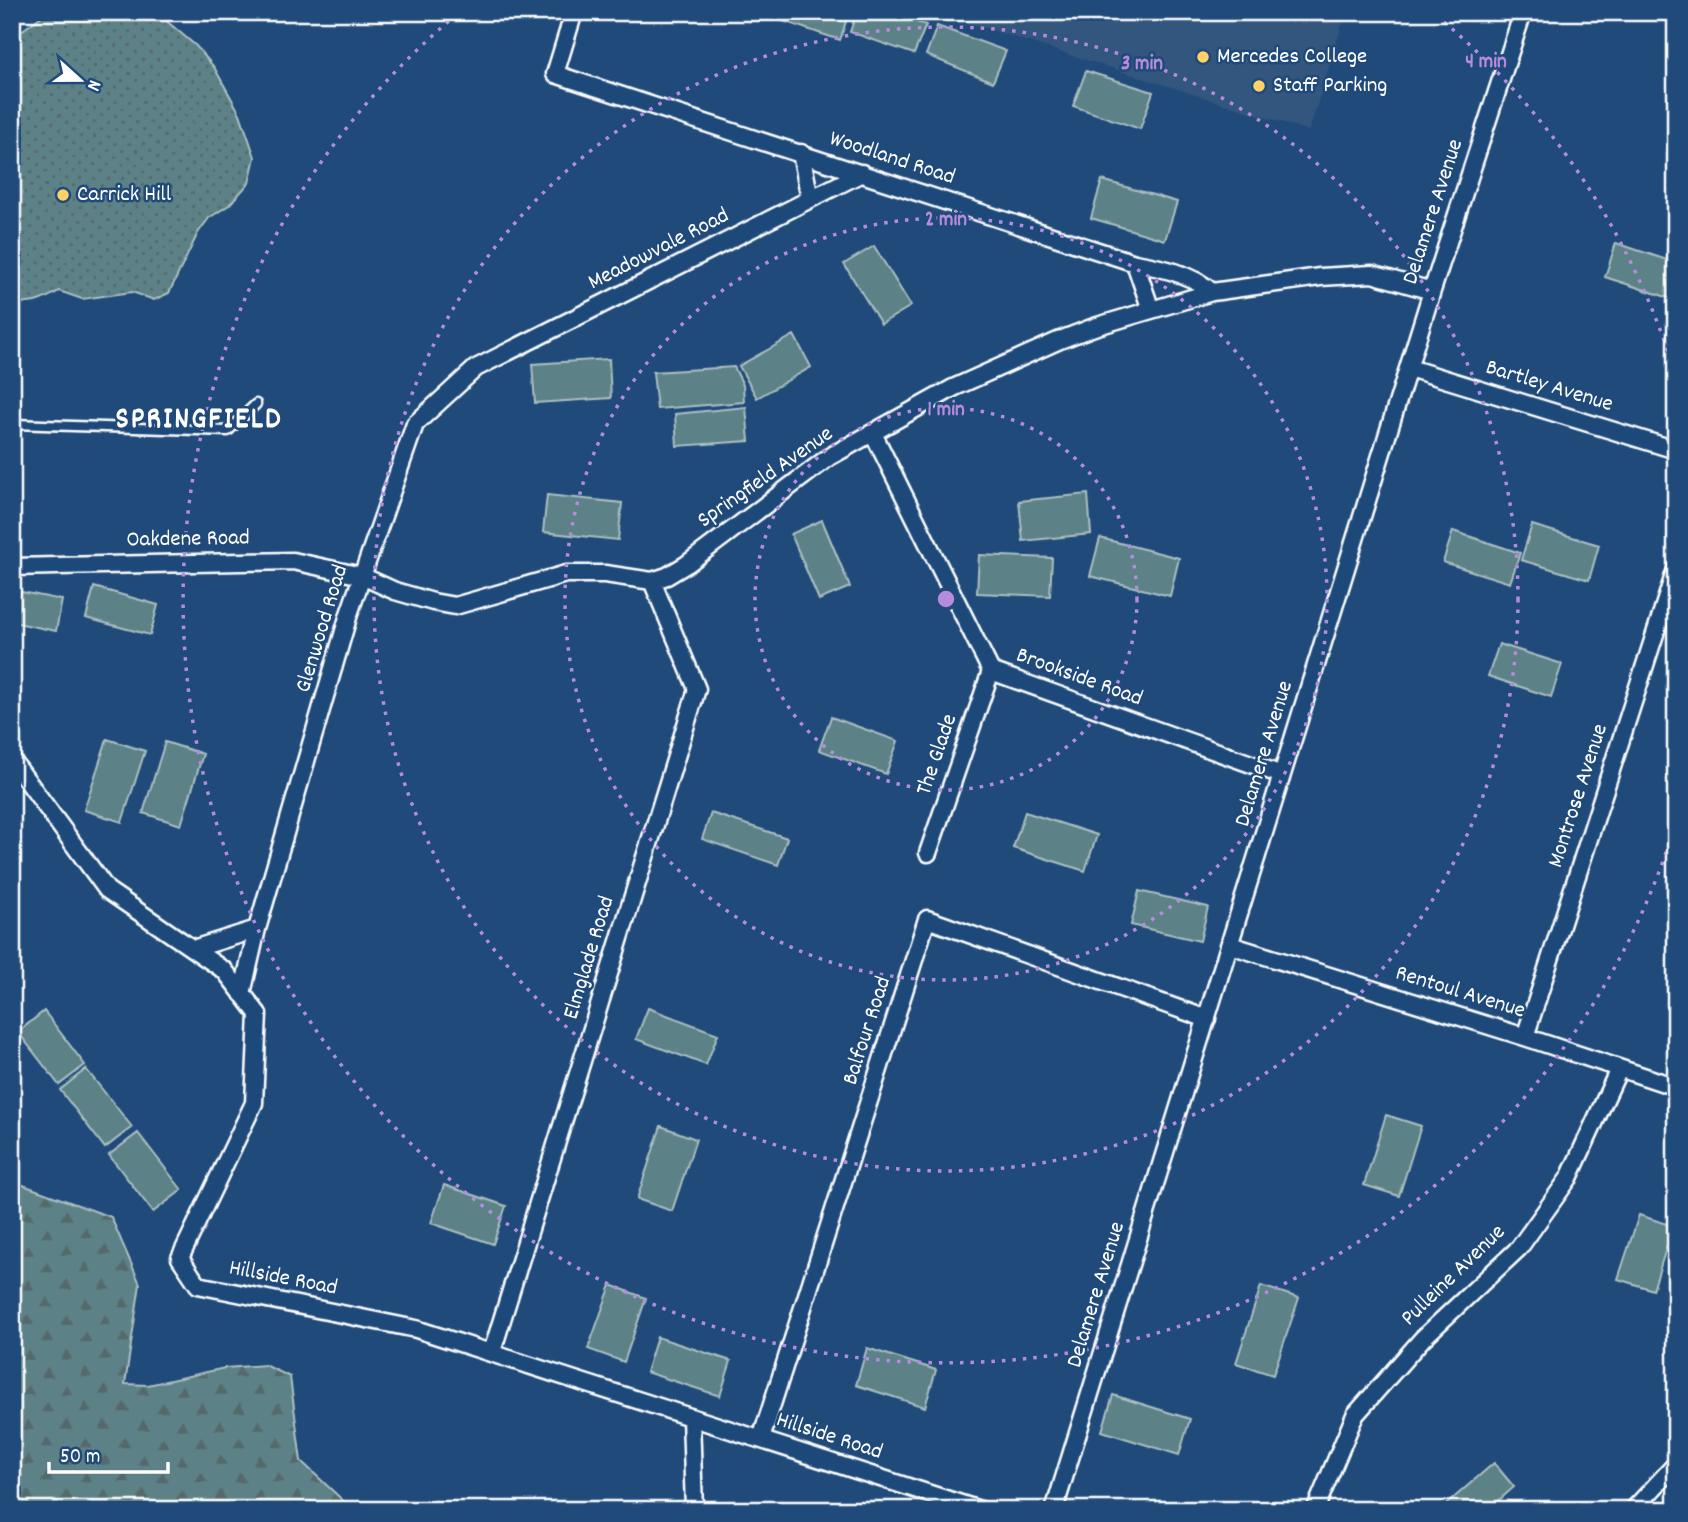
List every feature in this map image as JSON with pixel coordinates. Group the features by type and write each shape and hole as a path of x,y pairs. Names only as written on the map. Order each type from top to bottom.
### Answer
{"street":[{"name":"Woodland Road","path":"574,12 555,74 1135,263 1154,266 1194,281 1212,292"},
{"name":"Delamere Avenue","path":"1054,1510 1432,291 1523,12"},
{"path":"801,153 810,199"},
{"name":"Meadowvale Road","path":"476,368 862,173"},
{"path":"1135,263 1150,310"},
{"name":"Springfield Avenue","path":"652,581 687,564 829,457 953,388 1025,354 1094,327 1212,292 1320,277 1372,274 1432,291"},
{"name":"Glenwood Road","path":"242,994 257,929 349,614 415,424 476,368"},
{"name":"Bartley Avenue","path":"1409,368 1676,450"},
{"name":"Brookside Road","path":"873,433 991,671 1282,775"},
{"name":"Oakdene Road","path":"12,566 293,561 362,576"},
{"name":"Montrose Avenue","path":"1525,1037 1676,569"},
{"path":"362,576 395,591 455,606 566,574 605,574 652,581"},
{"name":"Elmglade Road","path":"492,1352 697,689 652,581"},
{"name":"The Glade","path":"928,853 991,671"},
{"name":"Hillside Road","path":"12,760 107,890 225,971 258,1014 254,1102 180,1258 198,1285 416,1329 980,1510"},
{"name":"Balfour Road","path":"761,1439 927,919 1206,1019"},
{"path":"193,949 257,929"},
{"name":"Rentoul Avenue","path":"1230,945 1676,1087"},
{"name":"Pulleine Avenue","path":"1315,1510 1355,1415 1423,1338 1518,1248 1569,1178 1619,1069"},
{"path":"691,1417 694,1510"},
{"path":"1633,1510 1676,1464"}],"lane":[{"path":"12,424 228,431 256,404"}],"shaded area":[{"name":"Mercedes College","path":"935,12 1346,12 1309,131"}],"green space":[{"path":"47,12 156,12 196,46 214,67 240,114 255,157 249,183 229,205 209,218 198,233 169,293 154,300 132,292 82,299 59,291 31,303 12,300 12,33 20,32"},
{"path":"769,12 849,12 840,40 768,16"},
{"path":"857,12 888,12 926,25 914,54 850,32"},
{"path":"937,26 1006,51 993,82 926,55"},
{"path":"1086,71 1153,92 1140,129 1073,106"},
{"path":"1102,180 1177,202 1165,240 1091,218"},
{"path":"1616,243 1676,263 1676,300 1605,277"},
{"path":"874,246 911,306 881,324 844,264"},
{"path":"794,335 811,367 757,398 739,366"},
{"path":"609,359 611,398 535,403 532,364"},
{"path":"734,367 743,385 744,402 657,409 653,372"},
{"path":"746,407 749,441 677,446 675,414"},
{"path":"1088,494 1091,534 1023,541 1019,501"},
{"path":"547,495 622,503 618,540 543,532"},
{"path":"822,520 850,587 819,600 791,534"},
{"path":"1532,525 1599,545 1589,580 1521,560"},
{"path":"1453,531 1520,553 1510,583 1443,562"},
{"path":"1100,538 1179,558 1170,596 1090,576"},
{"path":"979,555 1052,558 1050,596 977,593"},
{"path":"94,587 158,605 150,635 86,618"},
{"path":"12,590 62,600 56,631 12,622"},
{"path":"1499,644 1562,664 1551,697 1488,676"},
{"path":"831,717 898,741 886,774 819,750"},
{"path":"107,739 145,751 122,822 84,810"},
{"path":"165,742 203,754 181,825 143,813"},
{"path":"1025,812 1097,835 1085,871 1013,848"},
{"path":"711,813 787,838 778,865 702,839"},
{"path":"1139,891 1208,907 1200,941 1131,925"},
{"path":"648,1008 718,1034 706,1065 636,1039"},
{"path":"44,1011 85,1065 59,1085 18,1032"},
{"path":"86,1069 132,1127 105,1148 60,1090"},
{"path":"1386,1115 1421,1126 1399,1196 1364,1185"},
{"path":"661,1126 696,1139 672,1211 637,1199"},
{"path":"138,1133 182,1190 153,1212 109,1155"},
{"path":"12,1181 111,1217 140,1284 125,1384 148,1385 225,1368 265,1365 290,1377 301,1461 353,1510 12,1510"},
{"path":"444,1185 506,1206 493,1244 431,1223"},
{"path":"1639,1215 1673,1226 1653,1290 1618,1279"},
{"path":"611,1285 646,1298 624,1362 588,1349"},
{"path":"1261,1286 1299,1298 1273,1375 1236,1363"},
{"path":"657,1337 731,1361 720,1396 646,1372"},
{"path":"867,1348 936,1370 925,1407 856,1385"},
{"path":"1113,1395 1190,1419 1179,1455 1102,1431"},
{"path":"1494,1463 1514,1487 1488,1510 1443,1510 1442,1508"}],"place":[{"name":"Mercedes College","path":"1203,57"},
{"name":"Staff Parking","path":"1259,86"},
{"name":"Carrick Hill","path":"63,195"}],"district":[{"name":"SPRINGFIELD","path":"199,421"}]}
